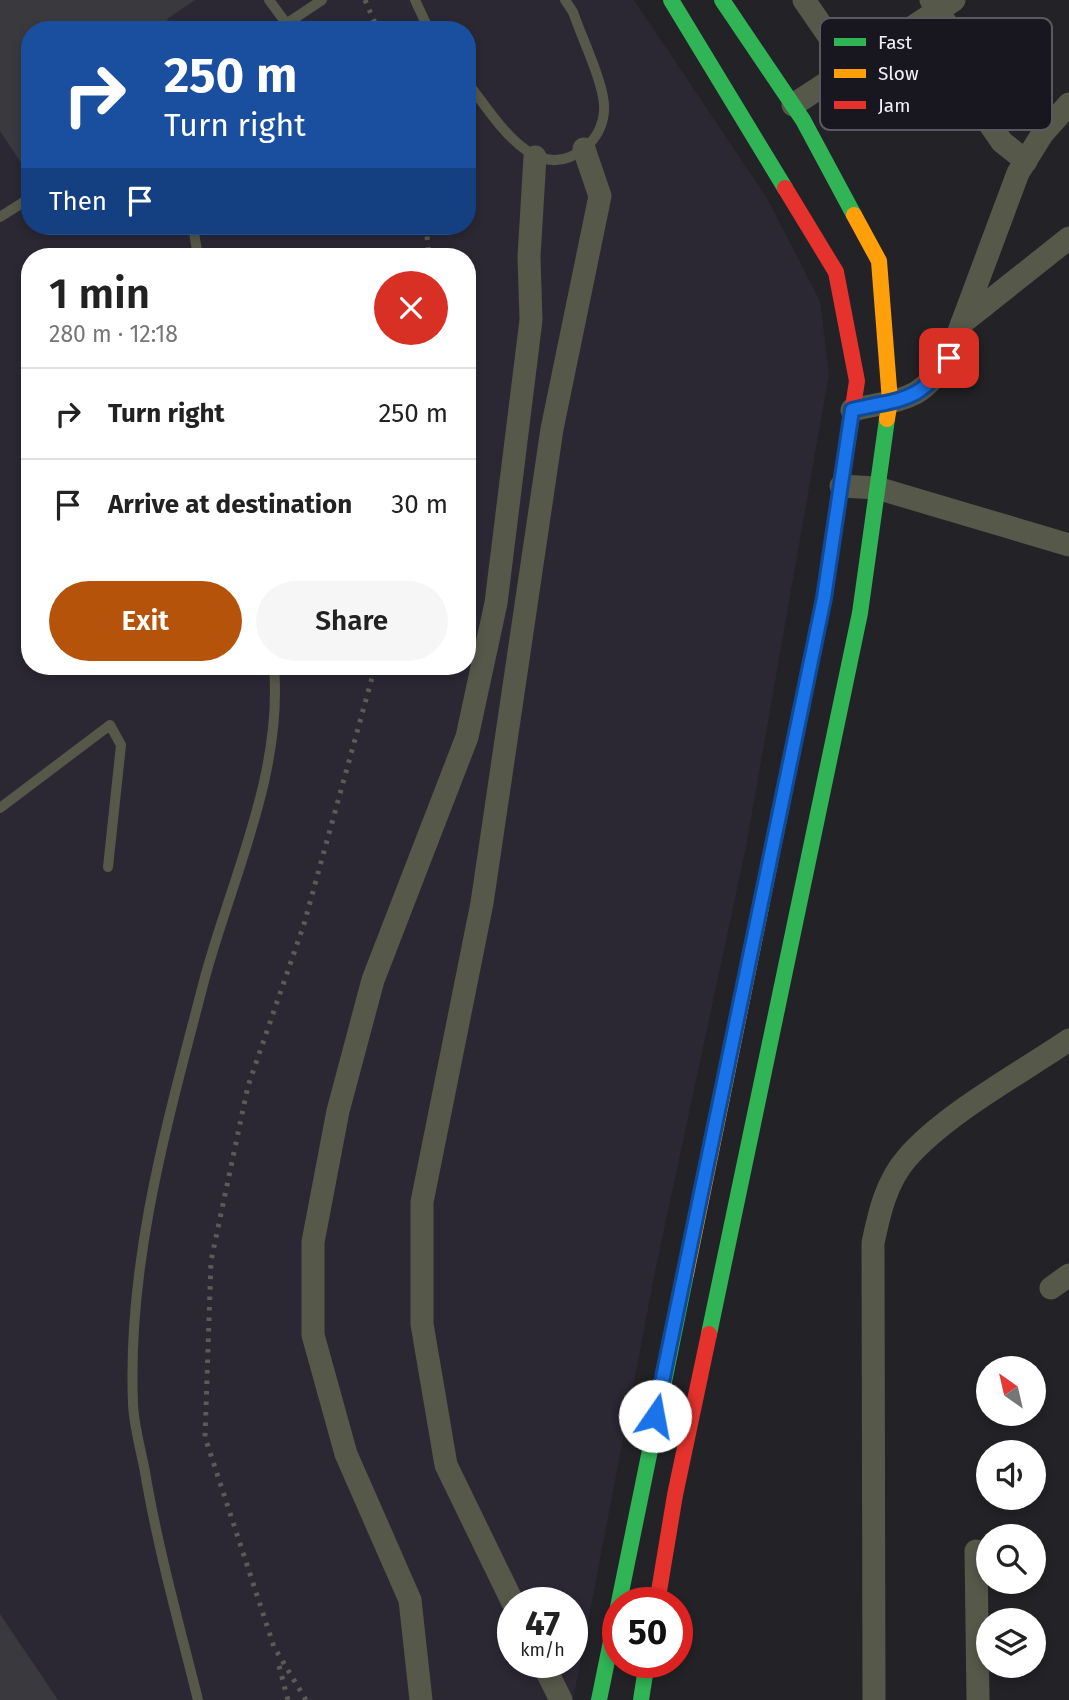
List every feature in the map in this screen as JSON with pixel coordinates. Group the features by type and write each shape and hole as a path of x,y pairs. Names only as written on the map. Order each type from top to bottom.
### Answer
{"main road":[{"path":"599,1700 824,598 857,381 836,272 671,0"},
{"path":"660,1587 676,1495 860,612 890,401 879,261 793,105 722,0"},
{"path":"641,1700 644,1678"}],"street":[{"path":"804,0 820,23"},
{"path":"920,18 941,3"},
{"path":"793,105 820,87"},
{"path":"1052,123 1069,104"},
{"path":"994,130 1002,142 1026,161"},
{"path":"852,410 912,397 931,384 949,358 998,221 1026,161 1046,130"},
{"path":"505,1587 446,1465 422,1324 422,1202 482,903 552,429 600,196 584,149"},
{"path":"421,1700 410,1600 346,1454 313,1335 313,1242 338,1111 373,980 467,737 496,603 531,320 529,257 535,157"},
{"path":"961,323 1069,238"},
{"path":"841,486 877,488 1069,545"},
{"path":"874,1700 873,1243 882,1202 906,1159 949,1121 1069,1040"},
{"path":"977,1594 978,1700"},
{"path":"550,1678 561,1700"}],"lane":[{"path":"269,0 278,21"},
{"path":"290,21 322,0"},
{"path":"415,0 425,21"},
{"path":"476,93 514,142 535,157 561,159 584,149 599,130 604,106 573,12 565,0"},
{"path":"0,217 21,204"},
{"path":"198,1700 154,1523 133,1407 132,1318 152,1191 205,979 261,794 276,698 275,675"},
{"path":"0,808 110,725 121,745 108,867"}],"shaded area":[{"path":"0,0 634,0 767,198 820,301 829,374 746,847 656,1267 588,1622 588,1587 497,1587 497,1678 577,1678 573,1700 0,1700"}],"building":[{"path":"0,0 195,0 167,19 168,21 21,21 21,162 0,131"},
{"path":"0,1614 58,1700 0,1700"}],"railway":[{"path":"365,0 374,21"},
{"path":"427,235 428,248"},
{"path":"306,1700 274,1647 205,1437 211,1261 248,1086 304,924 373,675"},
{"path":"279,1666 288,1700"}],"traffic: fast":[{"path":"671,0 785,188"},
{"path":"722,0 803,120 854,215"},
{"path":"761,907 824,598 853,407"},
{"path":"709,1334 860,613 887,419"},
{"path":"599,1700 686,1274"},
{"path":"641,1700 644,1678"}],"traffic: slow":[{"path":"854,215 879,261 890,401 887,419"},
{"path":"686,1274 761,907"}],"traffic: jam":[{"path":"785,188 836,272 857,381 853,407"},
{"path":"660,1587 675,1495 709,1334"}],"route":[{"path":"655,1416 824,598 852,410 912,397 931,384 949,358"}]}
